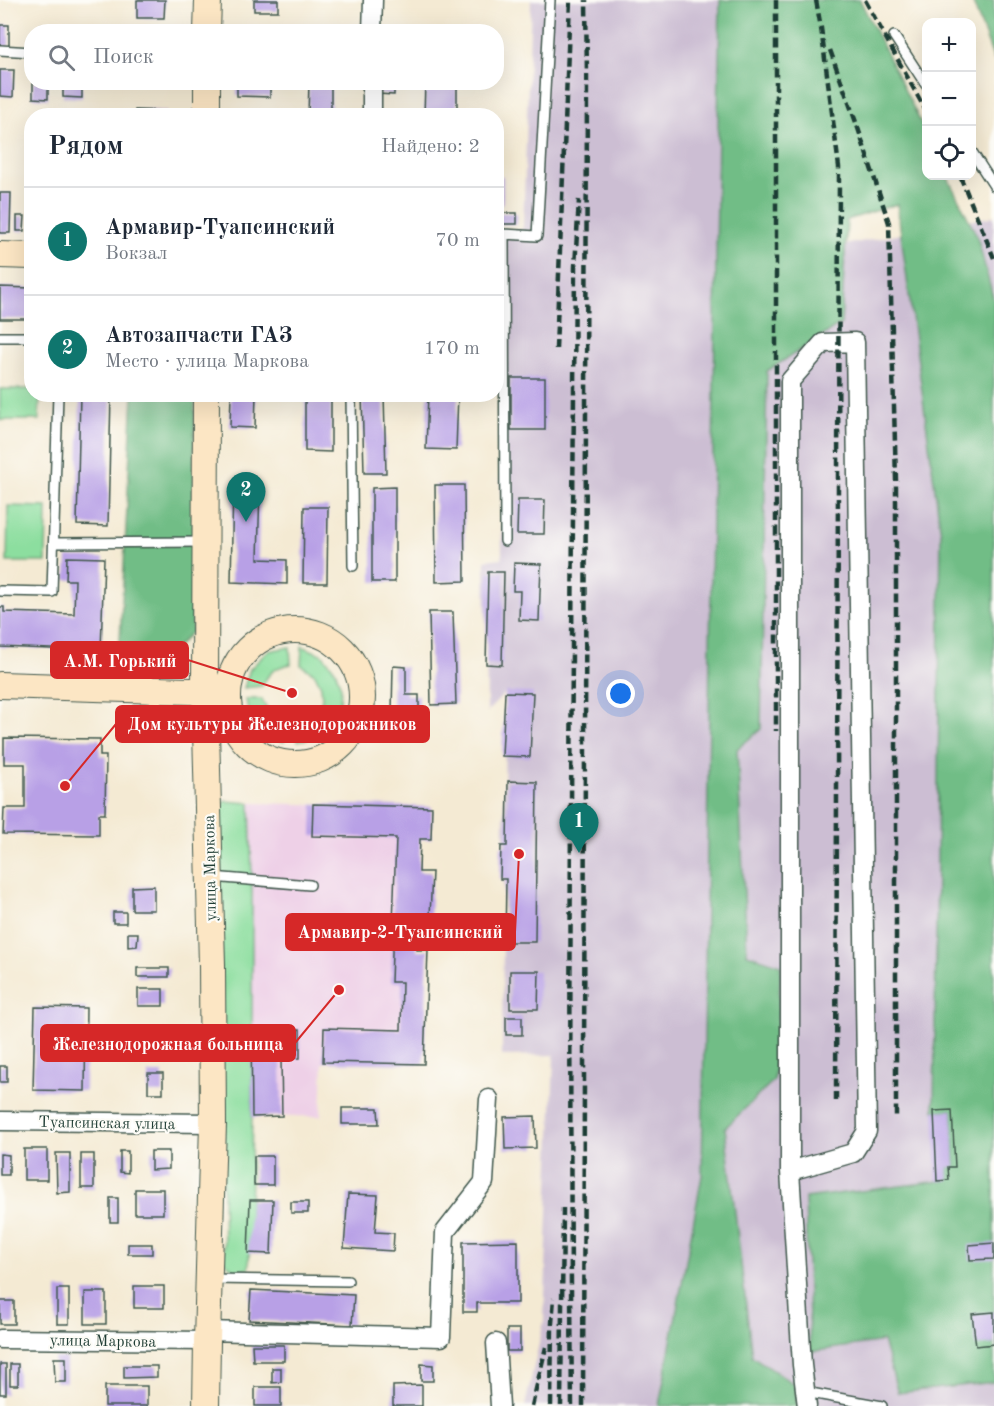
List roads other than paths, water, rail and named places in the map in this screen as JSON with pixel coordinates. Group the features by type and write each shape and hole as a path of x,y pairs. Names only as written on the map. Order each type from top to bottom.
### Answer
{"main road":[{"path":"207,24 208,0"},
{"path":"207,90 207,108"},
{"path":"0,255 24,256"},
{"name":"улица Маркова","path":"206,402 206,542 216,692 210,876 213,1123 206,1406"},
{"path":"297,629 318,633 336,644 351,659 360,678 362,700 358,720 348,739 332,754 313,763 292,765 274,762 258,754 244,742 234,728 228,710 216,692 232,672 242,654 258,640 276,632 297,629"},
{"path":"0,684 216,692"}],"street":[{"path":"372,24 373,0"},
{"path":"372,90 372,108"},
{"path":"790,1171 853,1153 867,1131 855,342 823,344 790,381 790,1171 806,1399"},
{"path":"207,1336 441,1337 445,1232 484,1182 489,1099"},
{"name":"Туапсинская улица","path":"0,1121 213,1123"},
{"name":"улица Маркова","path":"0,1339 207,1336"},
{"path":"496,1343 500,1406"}],"lane":[{"path":"504,234 537,236 550,0"},
{"path":"894,36 922,78"},
{"path":"0,50 24,52"},
{"path":"976,158 994,186"},
{"path":"0,337 24,337"},
{"path":"0,591 52,592 58,402"},
{"path":"351,402 353,567"},
{"path":"503,402 505,541"},
{"path":"54,543 206,542"},
{"path":"210,876 310,885"},
{"path":"208,1279 348,1281"},
{"path":"806,1399 882,1406"}],"railway":[{"path":"556,349 570,0"},
{"path":"583,1406 586,0"},
{"path":"776,0 776,731"},
{"path":"816,0 839,167 836,1103"},
{"path":"865,0 922,104"},
{"path":"830,50 889,223 896,480 896,1118"},
{"path":"962,180 994,258"},
{"path":"572,1406 570,1121 572,694 575,267 579,200"},
{"path":"561,1406 563,1208"},
{"path":"551,1406 554,1298"},
{"path":"532,1406 546,1347"}],"place":[{"name":"Автозапчасти ГАЗ","path":"246,522"},
{"name":"А.М. Горький","path":"292,693"},
{"name":"Дом культуры Железнодорожников","path":"65,786"},
{"name":"Армавир-Туапсинский","path":"579,853"},
{"name":"Армавир-2-Туапсинский","path":"519,854"},
{"name":"Железнодорожная больница","path":"339,990"}]}
